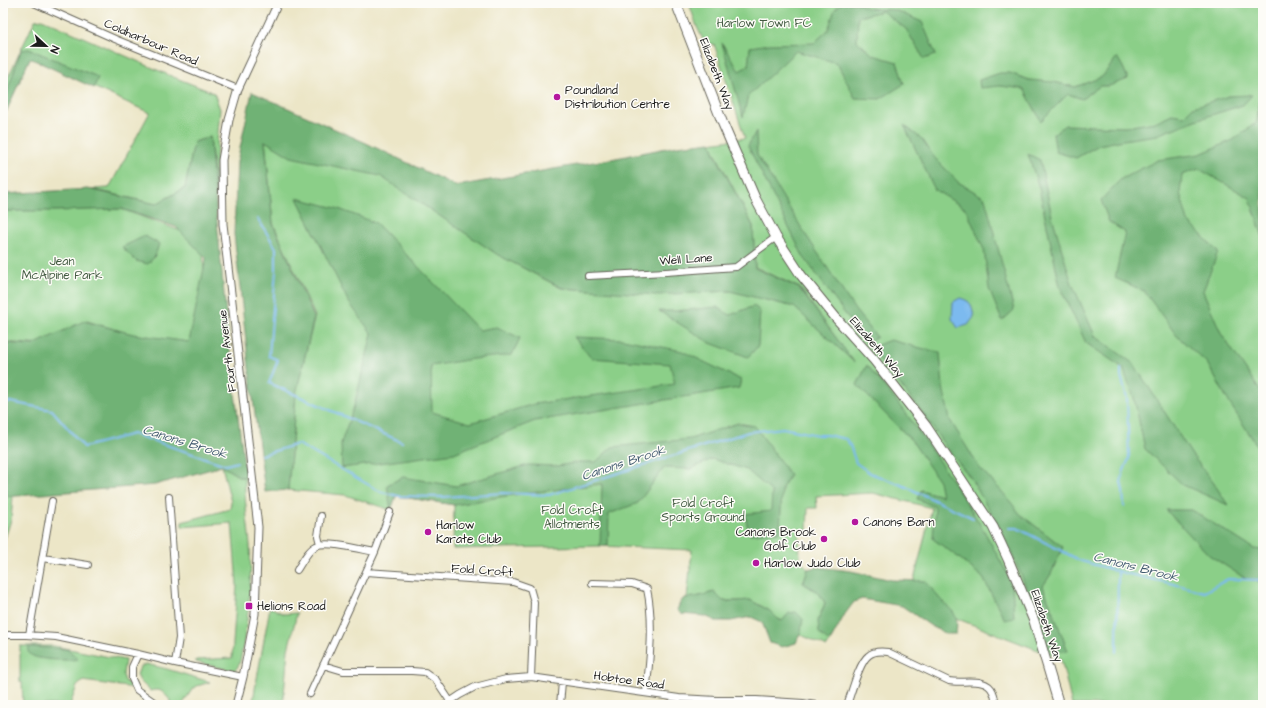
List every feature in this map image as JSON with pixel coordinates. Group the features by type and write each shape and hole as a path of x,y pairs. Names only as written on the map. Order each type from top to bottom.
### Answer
{"main road":[{"name":"Elizabeth Way","path":"675,4 755,198 776,237 801,275 836,318 874,360 926,426 993,527 1034,621 1059,705"}],"street":[{"name":"Coldharbour Road","path":"34,3 115,39 238,89"},
{"name":"Fourth Avenue","path":"236,705 243,678 255,614 258,527 223,224 222,188 224,151 229,120 238,89 278,3"},
{"name":"Well Lane","path":"588,276 666,272 736,266 776,237"},
{"path":"169,498 179,638 175,663"},
{"path":"29,635 52,501"},
{"path":"310,694 375,552 390,512"},
{"path":"320,544 318,536 321,516"},
{"path":"297,570 315,546 320,544 337,545 375,552"},
{"path":"42,558 88,565"},
{"name":"Fold Croft","path":"366,572 513,582 530,588 534,602 531,677"},
{"path":"592,583 632,584 646,589 650,604 650,656 646,693"},
{"path":"3,635 56,637 243,678"},
{"path":"847,705 862,663 867,656 874,652 882,651 888,652 948,681 985,683 993,692 996,705"},
{"path":"138,654 132,667 132,679 137,690 158,705"},
{"path":"323,665 342,671 425,672 436,680 447,703"},
{"name":"Hobtoe Road","path":"447,703 475,687 506,679 531,677 679,698 726,703 756,700 816,705"},
{"path":"560,705 562,682"}],"green space":[{"path":"689,3 1263,3 1263,85 1258,111 1250,198 1263,237 1263,705 1072,705 1061,659 909,600 932,508 873,493 816,496 817,508 808,508 807,532 799,532 800,560 808,569 803,583 819,593 825,603 818,621 828,641 832,638 827,647 799,634 801,631 785,618 783,621 778,619 770,611 750,600 723,601 714,592 687,598 692,550 600,546 453,549 454,505 396,496 391,510 345,495 288,490 296,392 315,316 273,223 265,140 380,175 499,255 561,288 657,294 731,291 795,307 852,360 800,288 755,267 753,226 710,143 745,138 714,44 705,44 697,27"},
{"path":"842,3 857,3 867,8 895,10 922,22 936,55 924,59 906,29 882,11 858,17 857,41 873,55 897,62 904,84 880,99 855,98 837,63 796,51 748,96 743,117 722,43 739,71 748,66 750,47 769,44 814,43 828,30 835,9"},
{"path":"42,19 171,76 214,93 220,109 216,158 216,212 210,137 194,142 185,188 156,204 92,189 109,188 150,113 30,58 6,112 3,110 3,88 35,20"},
{"path":"29,49 98,77 94,88 30,58 6,112 3,110 3,104 21,50"},
{"path":"1117,57 1128,79 1109,86 1100,86 1082,99 1068,94 1041,121 1024,89 1000,86 980,88 979,80 1000,73 1010,73 1029,80 1053,82 1075,87 1102,77"},
{"path":"1263,85 1263,237 1250,198 1199,169 1182,175 1180,193 1188,221 1218,252 1203,291 1222,335 1263,395 1263,455 1230,404 1207,363 1177,336 1144,291 1115,278 1125,232 1109,222 1101,200 1121,179 1158,160 1200,154 1233,140 1257,122"},
{"path":"252,92 364,142 456,186 677,146 711,142 715,154 753,226 755,268 799,288 854,362 794,307 730,291 656,295 562,288 498,255 380,176 291,157 265,141 273,224 314,317 296,394 288,490 265,492 234,234 237,162"},
{"path":"1252,95 1243,105 1196,120 1157,135 1099,145 1076,158 1056,152 1053,134 1065,125 1126,127 1155,122 1172,114 1184,116 1193,107 1229,96"},
{"path":"904,125 923,140 934,157 958,182 985,198 1014,310 1002,321 989,289 984,250 966,209 935,190"},
{"path":"756,131 757,155 804,232 855,310 877,337 867,344 803,256 748,146"},
{"path":"210,137 225,307 246,477 240,477 222,466 155,485 4,497 3,343 33,345 84,321 133,334 189,342 206,258 176,227 122,209 3,211 3,194 88,189 156,204 185,188 194,142"},
{"path":"1028,154 1040,160 1052,216 1071,281 1095,336 1134,364 1192,455 1213,482 1228,505 1183,485 1145,449 1134,398 1123,368 1086,343 1060,287 1039,188"},
{"path":"297,198 336,208 376,223 479,330 497,327 520,338 512,355 473,359 431,366 432,412 470,423 534,404 675,384 670,364 591,358 574,337 623,339 682,351 741,380 739,388 535,421 454,453 342,468 341,443 354,406 372,334 348,301"},
{"name":"Jean McAlpine Park","path":"121,209 189,234 203,246 204,277 201,340 188,342 134,335 87,321 43,345 3,342 3,211"},
{"path":"145,236 159,244 155,256 148,264 136,261 122,247"},
{"path":"754,306 760,311 758,346 748,357 710,343 659,311 717,307 730,315"},
{"path":"890,340 940,353 943,387 950,420 979,467 1021,515 1063,547 1051,574 1043,586 1068,651 1050,651 1022,577 1002,532 970,477 946,447 919,408 870,348"},
{"path":"867,365 908,416 983,529 1012,582 1014,618 1005,620 983,578 933,539 935,507 917,499 921,490 942,496 939,481 912,441 857,385"},
{"path":"738,423 755,426 790,475 782,488 780,532 749,534 745,514 771,511 772,492 747,470 712,459 691,469 664,468 638,503 609,514 608,546 600,546 602,484 506,496 455,505 396,496 391,510 387,485 403,477 456,486 528,465 558,466 579,462 596,462 612,447 690,439"},
{"path":"222,466 240,477 245,477 251,557 250,595 247,621 240,660 234,671 196,662 196,660 232,658 237,585 232,523 182,527 182,522 230,509 231,502"},
{"path":"3,493 4,497 13,496 11,520 3,544"},
{"path":"1166,510 1192,510 1254,549 1263,550 1263,582 1246,579 1209,555"},
{"path":"818,567 851,571 892,580 926,581 940,599 952,610 956,617 956,634 947,634 931,626 902,606 862,599 854,602 845,614 832,638 828,641 819,633 818,621 825,603 819,593 803,583 808,569"},
{"path":"714,592 723,601 750,600 770,611 782,621 789,613 796,612 803,619 801,631 796,643 782,647 770,643 762,622 751,617 731,621 716,621 705,616 681,614 677,610 684,598 696,597"},
{"path":"270,607 284,614 297,613 288,650 283,705 254,705 253,700"},
{"path":"20,646 54,646 125,660 123,675 125,681 135,688 83,681 77,686 70,705 23,705 22,682 20,682"},
{"path":"29,647 66,649 78,659 56,660 36,657 32,656 28,652"},
{"path":"146,664 210,682 197,686 191,691 182,705 170,705 170,700 163,693 159,690 150,691 140,681 137,675 140,667"}],"water":[{"path":"960,298 971,304 974,317 968,325 958,328 952,319 953,302"}],"waterway":[{"path":"258,219 276,248 276,270 269,356 278,360 269,383 402,442"},
{"path":"1121,369 1121,376 1127,398 1129,459 1121,482 1124,506"},
{"name":"Canons Brook","path":"3,403 10,402 52,410 84,447 133,434 226,465 237,462"},
{"name":"Canons Brook","path":"261,455 298,444 381,492 399,496 443,497 503,493 549,495 748,432 783,428 846,439 850,445 856,463 870,473 904,486 973,518"},
{"name":"Canons Brook","path":"1009,528 1017,528 1081,561 1204,592 1228,579 1263,580"},
{"path":"1117,652 1118,572"}],"place":[{"name":"Poundland Distribution Centre","path":"557,97"},
{"name":"Canons Barn","path":"855,522"},
{"name":"Harlow Karate Club","path":"428,532"},
{"name":"Canons Brook Golf Club","path":"824,539"},
{"name":"Harlow Judo Club","path":"756,563"},
{"name":"Helions Road","path":"249,606"}],"park label":[{"name":"Harlow Town FC","path":"764,23"},
{"name":"Fold Croft Sports Ground","path":"703,510"},
{"name":"Fold Croft Allotments","path":"572,517"}]}
